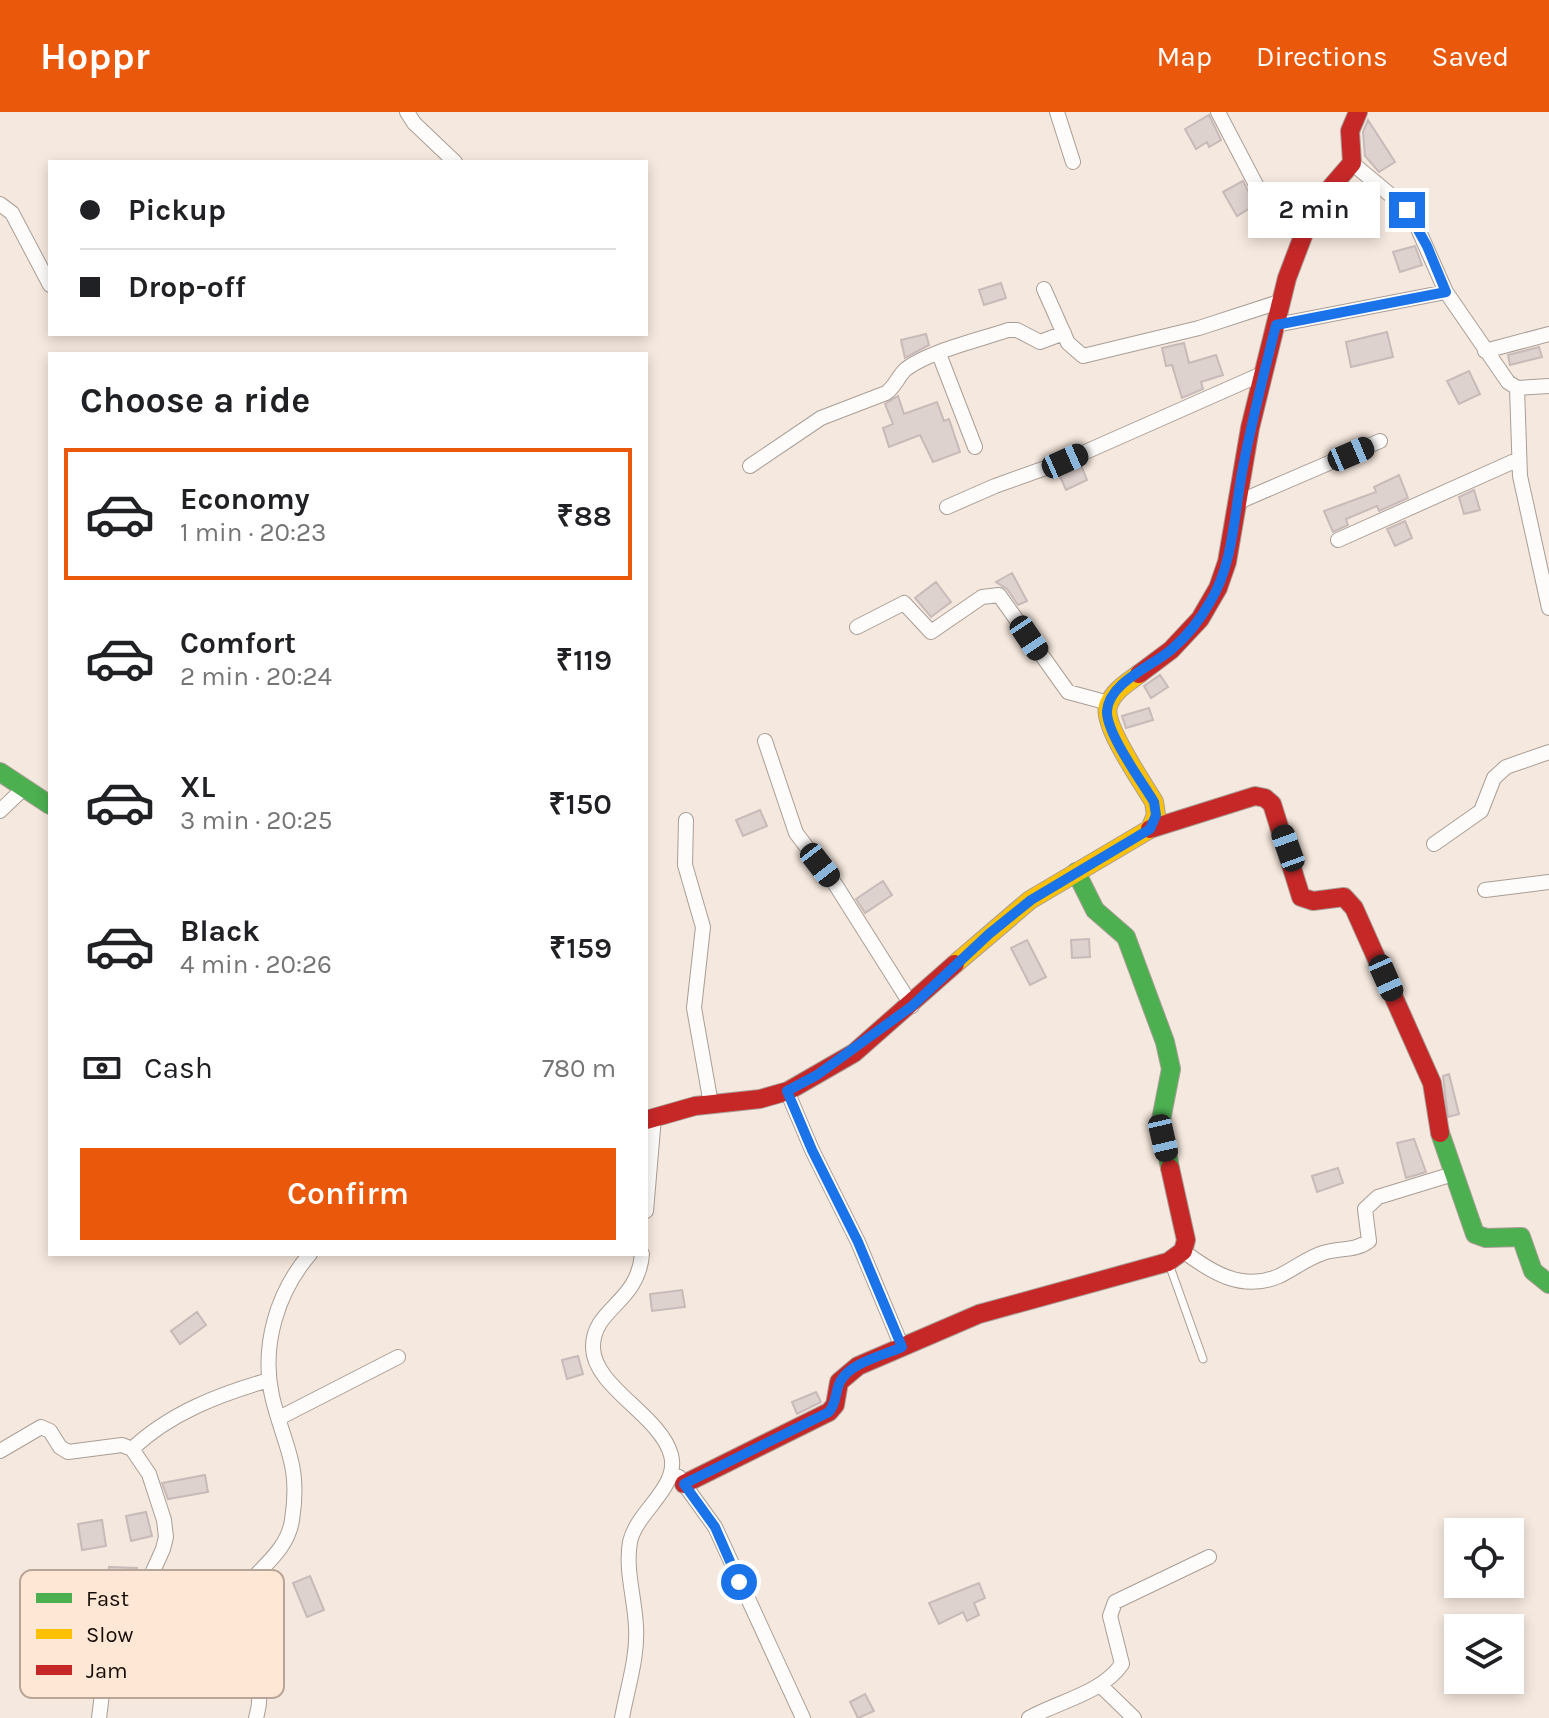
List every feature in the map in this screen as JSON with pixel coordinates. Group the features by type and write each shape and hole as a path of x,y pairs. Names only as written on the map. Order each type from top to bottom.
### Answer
{"street":[{"path":"407,112 414,123 453,160"},
{"path":"1057,112 1073,162"},
{"path":"1218,112 1264,200 1274,207 1314,207"},
{"path":"1358,112 1350,123 1347,137 1352,163 1407,210 1427,246 1446,292 1508,382 1517,388 1549,386"},
{"path":"1150,829 1156,815 1154,802 1113,731 1107,713 1109,703 1119,689 1171,650 1200,619 1218,588 1227,562 1236,503 1282,301 1314,207 1352,163"},
{"path":"0,204 12,213 48,281"},
{"path":"1044,289 1075,352 1083,356 1099,355 1199,328 1282,301"},
{"path":"1276,325 1446,292"},
{"path":"750,466 821,418 886,393 905,370 939,354 1008,330 1017,330 1040,342 1064,333"},
{"path":"1485,351 1549,334"},
{"path":"939,354 975,447"},
{"path":"947,507 1065,461 1264,373"},
{"path":"1517,388 1519,459 1525,503 1549,608"},
{"path":"1236,503 1380,441"},
{"path":"1338,540 1519,459"},
{"path":"857,627 896,604 904,603 931,632 982,597 999,595 1068,692 1109,703"},
{"path":"765,741 796,833 835,884 912,1006"},
{"path":"1434,844 1481,811 1494,778 1506,767 1549,752"},
{"path":"0,772 48,804"},
{"path":"0,811 23,789"},
{"path":"648,1165 650,1119 711,1104 764,1098 787,1091 817,1075 912,1006 989,934 1031,900 1133,842 1150,829 1255,796 1265,798 1272,804 1301,897 1313,901 1344,897 1354,908 1432,1083 1436,1123 1475,1234 1489,1239 1509,1233 1521,1237 1534,1274 1540,1282 1549,1284"},
{"path":"686,820 685,865 703,927 694,1008 711,1104"},
{"path":"684,1484 829,1412 835,1405 839,1382 846,1373 902,1347 1022,1300 1096,1284 1176,1256 1186,1240 1161,1120 1171,1080 1165,1042 1126,937 1095,910 1076,872"},
{"path":"1485,890 1549,882"},
{"path":"787,1091 812,1150 858,1242 902,1347"},
{"path":"1176,1256 1228,1279 1262,1280 1277,1276 1317,1254 1359,1248 1369,1241 1365,1209 1378,1197 1453,1174"},
{"path":"263,1570 290,1536 295,1471 269,1380 272,1329 286,1287 309,1256"},
{"path":"642,1256 639,1277 630,1292 597,1326 593,1353 598,1367 665,1441 671,1453 672,1468 715,1527 803,1718"},
{"path":"279,1418 398,1357"},
{"path":"132,1449 163,1423 223,1394 269,1380"},
{"path":"0,1451 41,1427 50,1431 60,1447 68,1452 122,1445 132,1449 149,1474 166,1537 152,1570"},
{"path":"622,1718 636,1644 630,1541 672,1468"},
{"path":"1029,1718 1115,1675 1122,1664 1110,1616 1112,1605 1209,1557"},
{"path":"1100,1685 1134,1718"},
{"path":"99,1718 102,1698"},
{"path":"256,1718 259,1698"}],"lane":[{"path":"1176,1256 1203,1359"}],"building":[{"path":"1209,115 1221,140 1209,147 1207,142 1196,149 1185,129"},
{"path":"1368,120 1395,162 1379,172 1365,156 1363,132"},
{"path":"1243,181 1255,205 1237,216 1223,192"},
{"path":"1415,246 1422,265 1400,272 1393,252"},
{"path":"1001,283 1006,298 984,305 979,290"},
{"path":"1387,332 1393,357 1351,367 1346,342"},
{"path":"926,334 929,345 905,358 901,340"},
{"path":"1184,343 1189,363 1216,355 1223,375 1201,382 1203,389 1182,398 1172,365 1166,366 1162,348"},
{"path":"1539,347 1542,357 1510,365 1508,355"},
{"path":"1469,371 1480,394 1459,404 1447,381"},
{"path":"898,396 904,414 937,402 944,421 949,419 960,452 933,462 920,435 889,447 883,428 893,424 885,404"},
{"path":"1081,465 1087,480 1066,490 1059,474"},
{"path":"1399,475 1408,498 1379,511 1377,506 1346,519 1348,525 1333,532 1324,511 1376,492 1374,487"},
{"path":"1474,490 1480,510 1464,514 1459,497"},
{"path":"1405,521 1412,538 1395,546 1387,529"},
{"path":"1012,573 1027,601 1018,605 1007,589 996,582"},
{"path":"936,582 951,602 931,617 915,598"},
{"path":"1160,675 1168,687 1151,698 1144,686"},
{"path":"1149,708 1153,720 1126,728 1122,716"},
{"path":"760,810 767,826 743,836 736,820"},
{"path":"883,881 892,895 865,913 856,899"},
{"path":"1089,939 1090,957 1072,958 1071,940"},
{"path":"1027,940 1046,977 1030,985 1011,948"},
{"path":"1449,1074 1459,1114 1448,1117 1443,1076"},
{"path":"1414,1139 1426,1172 1406,1178 1397,1143"},
{"path":"1338,1168 1343,1183 1317,1192 1312,1176"},
{"path":"682,1290 685,1307 652,1311 650,1294"},
{"path":"197,1312 206,1325 180,1344 171,1331"},
{"path":"578,1356 583,1374 567,1379 562,1360"},
{"path":"816,1392 821,1402 797,1414 792,1402"},
{"path":"205,1475 208,1492 168,1499 162,1483"},
{"path":"146,1512 152,1536 131,1541 126,1516"},
{"path":"102,1520 106,1546 82,1550 78,1524"},
{"path":"109,1567 137,1568 137,1570 109,1570"},
{"path":"310,1576 324,1610 307,1617 293,1583"},
{"path":"979,1583 985,1598 974,1603 979,1615 967,1621 963,1612 939,1624 929,1603"},
{"path":"865,1694 874,1711 858,1718 850,1702"}],"traffic: fast":[{"path":"0,772 48,804"},
{"path":"1076,872 1095,910 1126,937 1165,1042 1171,1069 1161,1120 1170,1168"},
{"path":"1440,1133 1475,1234 1486,1238 1521,1237 1533,1271 1549,1284"}],"traffic: slow":[{"path":"955,964 1030,900 1150,829 1156,815 1154,802 1117,740 1108,715 1113,696 1139,674"}],"traffic: jam":[{"path":"1139,674 1171,650 1200,619 1218,588 1227,562 1250,428 1287,278 1314,207 1352,163 1350,131 1358,112"},
{"path":"1150,829 1255,796 1265,798 1272,804 1301,897 1313,901 1344,897 1354,908 1432,1083 1440,1133"},
{"path":"648,1119 695,1106 760,1099 788,1091 854,1053 955,964"},
{"path":"684,1484 829,1412 835,1405 839,1382 858,1366 979,1314 1168,1262 1183,1251 1186,1240 1170,1168"}],"route":[{"path":"739,1582 715,1527 684,1484 818,1419 835,1405 839,1382 846,1373 902,1347 858,1242 812,1150 787,1091 817,1075 912,1006 989,934 1031,900 1133,842 1150,829 1156,815 1154,802 1113,731 1107,713 1109,703 1119,689 1171,650 1200,619 1218,588 1227,562 1250,428 1276,325 1446,292 1427,246 1407,210"}]}
